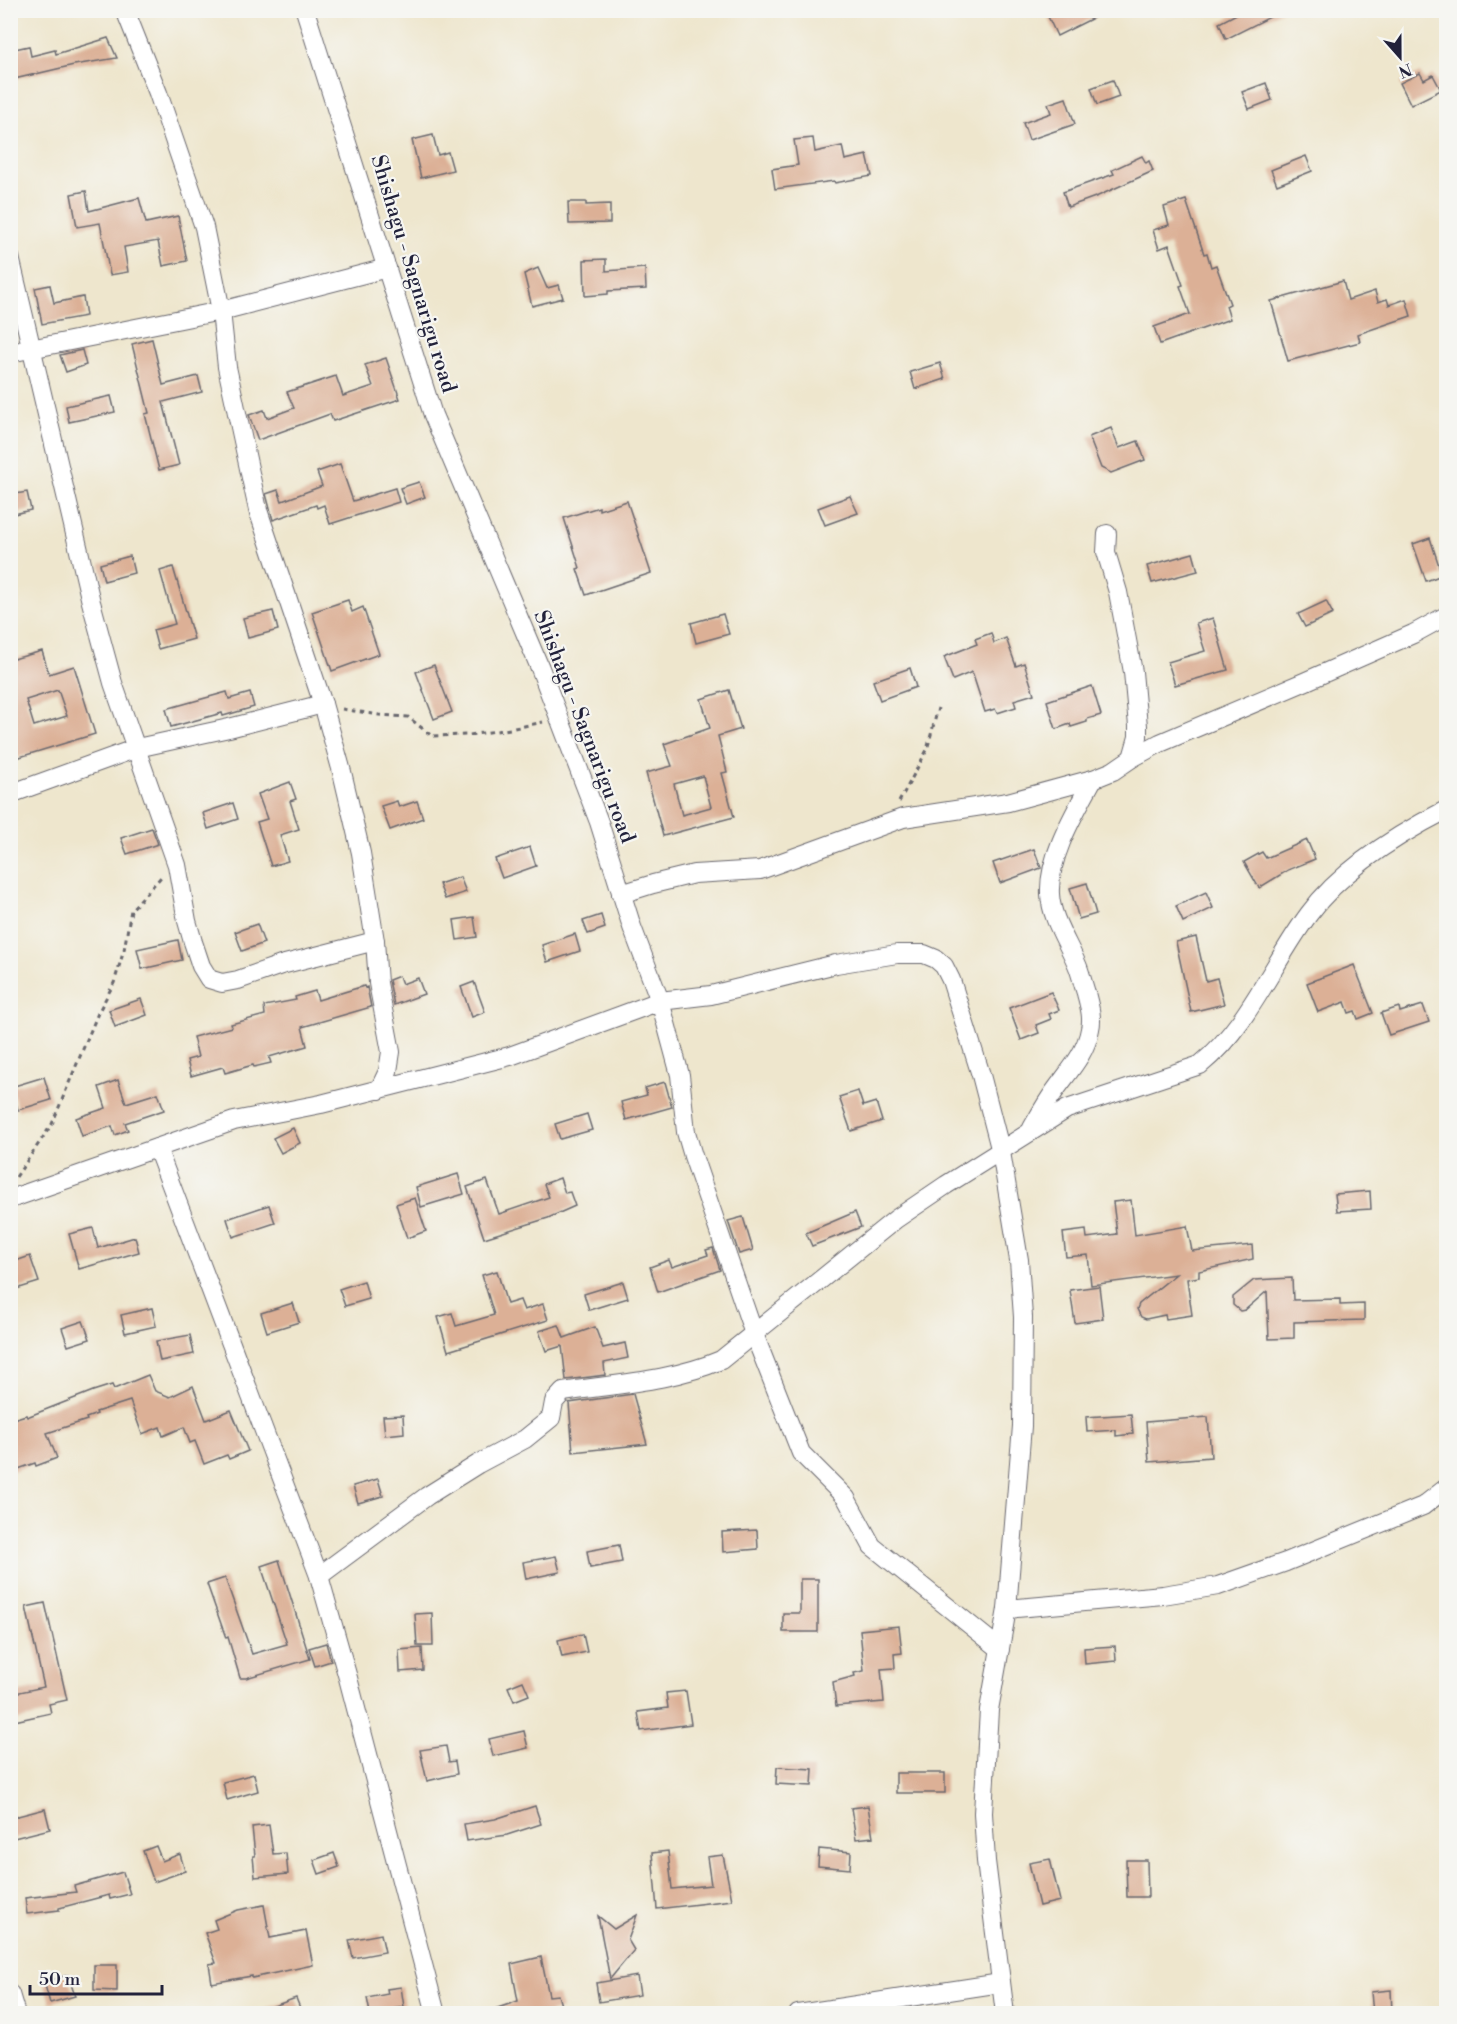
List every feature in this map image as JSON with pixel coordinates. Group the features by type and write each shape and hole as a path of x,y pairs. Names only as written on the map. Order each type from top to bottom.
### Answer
{"street":[{"path":"124,10 158,93 204,227 221,311 227,367 258,510 323,704 342,772 361,853 375,941 378,983 391,1052 388,1071 379,1089"},
{"name":"Shishagu - Sagnarigu road","path":"305,10 433,416 540,668 599,822 621,894 660,1001 680,1075 686,1132 693,1156 754,1334 801,1453 846,1498 872,1546 1000,1649"},
{"path":"10,257 91,602 113,683 177,866 190,931 201,966 209,980 222,983 375,941"},
{"path":"10,353 221,311 387,268"},
{"path":"1107,534 1106,552 1116,584 1133,672 1138,726 1132,758"},
{"path":"621,894 694,874 760,870 910,817 1008,802 1093,779 1113,771 1132,758 1170,739 1413,634 1446,616"},
{"path":"10,794 137,748 323,704"},
{"path":"1029,1132 1052,1094 1079,1058 1087,1042 1092,1021 1079,968 1058,924 1050,894 1058,852 1070,822 1093,779"},
{"path":"319,1576 449,1481 525,1439 551,1418 554,1402 562,1392 673,1375 721,1360 896,1220 946,1185 1067,1108 1200,1065 1218,1051 1236,1030 1309,913 1332,886 1356,865 1446,810"},
{"path":"10,1199 234,1121 379,1089 510,1056 660,1001 711,995 874,957 924,954 936,959 944,966 951,980 975,1056 1001,1152 1019,1260 1023,1317 1022,1426 1006,1609 989,1710 983,1812 986,1861 1005,2013"},
{"path":"157,1148 319,1576 436,2013"},
{"path":"1006,1609 1163,1595 1218,1586 1286,1562 1423,1506 1442,1494"},
{"path":"798,2013 1001,1983"},
{"path":"10,1994 15,2013"}],"path":[{"path":"323,704 352,711 408,717 432,736 510,729 559,718"},
{"path":"886,824 927,750 938,708"},
{"path":"10,1184 26,1165 52,1124 98,1013 114,982 124,950 131,910 160,878 177,866"}],"building":[{"path":"1045,10 1109,10 1057,36"},
{"path":"1244,10 1284,10 1226,39 1219,23"},
{"path":"108,38 117,58 74,65 10,80 10,50 29,46 31,56 55,50 56,54"},
{"path":"1420,73 1424,80 1433,75 1441,90 1411,105 1400,83"},
{"path":"1113,80 1119,97 1097,105 1091,88"},
{"path":"1266,83 1272,100 1249,109 1242,92"},
{"path":"1066,98 1075,124 1029,140 1023,123 1051,113 1048,104"},
{"path":"433,135 438,155 448,152 453,170 421,178 412,140"},
{"path":"813,138 815,152 842,146 845,160 867,155 872,176 835,183 834,181 775,189 772,169 798,165 794,140"},
{"path":"1142,156 1146,163 1149,161 1153,171 1068,207 1063,192 1114,174 1112,170"},
{"path":"1306,156 1312,171 1277,185 1271,170"},
{"path":"86,191 89,211 139,198 146,223 178,216 187,261 163,266 158,241 124,247 128,272 110,275 100,223 77,227 71,194"},
{"path":"1186,200 1204,254 1207,253 1211,267 1216,265 1230,304 1226,306 1230,319 1160,344 1154,327 1190,314 1169,245 1159,249 1153,230 1169,225 1164,207"},
{"path":"568,202 586,202 586,205 610,204 610,223 569,224"},
{"path":"606,259 606,271 645,268 646,289 608,291 608,294 585,296 584,260"},
{"path":"538,268 547,288 559,285 563,298 532,306 524,274"},
{"path":"1343,281 1348,300 1375,291 1378,302 1387,299 1389,305 1406,299 1411,316 1358,334 1360,342 1288,361 1271,301"},
{"path":"50,285 54,303 83,297 86,316 42,324 35,288"},
{"path":"152,339 163,385 198,376 202,392 163,402 179,465 159,470 145,414 149,413 132,344"},
{"path":"82,350 86,365 66,372 60,355"},
{"path":"386,358 400,399 333,421 330,414 258,440 249,415 264,410 267,418 294,408 287,392 336,376 343,396 373,386 365,365"},
{"path":"940,363 945,379 915,389 910,372"},
{"path":"111,396 115,412 69,422 66,406"},
{"path":"1111,428 1119,448 1138,441 1145,460 1111,473 1101,468 1089,437"},
{"path":"340,464 353,501 395,488 399,502 330,524 324,505 317,508 316,505 273,520 266,494 278,490 282,501 322,486 317,472"},
{"path":"419,482 425,497 406,504 400,488"},
{"path":"27,492 31,510 10,515 10,495"},
{"path":"850,496 858,513 825,525 818,508"},
{"path":"627,501 651,573 586,595 564,518"},
{"path":"1430,538 1442,575 1426,581 1413,544"},
{"path":"1193,553 1198,571 1152,583 1147,566"},
{"path":"130,556 134,573 104,581 100,564"},
{"path":"173,567 194,639 158,649 153,630 175,624 160,571"},
{"path":"348,600 352,612 363,607 379,654 332,671 312,612"},
{"path":"1326,601 1333,614 1305,627 1298,614"},
{"path":"273,611 278,630 248,638 243,618"},
{"path":"723,614 729,634 696,643 691,623"},
{"path":"1213,618 1228,670 1175,685 1168,662 1205,651 1196,623"},
{"path":"991,633 994,643 1006,638 1016,666 1024,663 1034,694 1014,700 1016,707 997,713 995,709 985,712 972,672 953,680 944,657 977,644 975,639"},
{"path":"42,651 49,674 74,666 95,734 10,760 10,660","holes":["58,690 67,716 34,726 26,700"]},
{"path":"434,665 452,712 434,719 416,672"},
{"path":"910,668 916,687 880,700 873,681"},
{"path":"1092,686 1101,715 1071,727 1070,724 1056,729 1047,701"},
{"path":"729,690 741,729 718,736 727,772 722,773 734,817 663,836 646,773 672,766 664,744 710,728 701,699","holes":["703,776 711,807 682,815 674,784"]},
{"path":"227,692 229,699 250,693 254,707 171,727 166,709"},
{"path":"290,782 296,799 290,801 299,829 280,835 288,861 271,866 257,822 267,819 258,794"},
{"path":"397,801 399,807 417,801 423,818 390,830 381,806"},
{"path":"233,803 238,819 208,829 203,813"},
{"path":"152,828 158,844 127,854 121,838"},
{"path":"1307,840 1315,859 1288,870 1259,888 1244,862 1262,852 1266,858"},
{"path":"530,847 536,866 502,878 495,859"},
{"path":"1034,849 1041,868 1000,883 993,863"},
{"path":"460,877 466,892 445,899 439,884"},
{"path":"1087,883 1096,914 1079,919 1070,888"},
{"path":"1206,892 1213,908 1183,922 1176,906"},
{"path":"601,915 605,928 588,934 583,921"},
{"path":"474,917 477,937 457,940 454,920"},
{"path":"257,924 264,943 242,951 235,932"},
{"path":"575,934 580,951 547,962 542,945"},
{"path":"1196,937 1206,981 1217,978 1224,1004 1191,1012 1176,942"},
{"path":"178,940 182,960 142,969 137,949"},
{"path":"1354,965 1373,1013 1358,1019 1355,1011 1349,1013 1345,1002 1318,1012 1307,983"},
{"path":"399,976 402,984 418,978 424,994 394,1005 389,980"},
{"path":"474,982 485,1012 472,1017 461,987"},
{"path":"367,987 371,1007 302,1027 307,1046 269,1057 271,1063 254,1067 253,1065 225,1073 223,1067 191,1076 187,1060 198,1057 193,1037 232,1027 231,1024 265,1015 264,1006 296,1000 295,997 315,991 318,1000"},
{"path":"1051,992 1059,1010 1049,1014 1051,1019 1036,1025 1039,1033 1021,1040 1009,1008"},
{"path":"141,999 147,1015 115,1027 109,1010"},
{"path":"1423,1005 1429,1022 1389,1035 1381,1013 1399,1007 1400,1012"},
{"path":"44,1077 51,1100 18,1110 11,1087"},
{"path":"118,1080 126,1103 158,1093 164,1110 125,1123 128,1130 115,1135 112,1126 82,1136 76,1118 106,1108 99,1087"},
{"path":"665,1082 672,1107 626,1120 621,1102 647,1095 645,1088"},
{"path":"858,1091 863,1106 876,1102 882,1121 851,1131 839,1097"},
{"path":"587,1114 592,1130 560,1139 555,1124"},
{"path":"293,1128 300,1143 281,1153 273,1138"},
{"path":"458,1174 464,1194 421,1207 416,1187"},
{"path":"560,1178 565,1193 570,1192 575,1206 548,1218 484,1238 467,1187 487,1180 499,1214 549,1197 544,1184"},
{"path":"1370,1191 1371,1209 1337,1211 1335,1194"},
{"path":"415,1198 426,1231 407,1238 396,1204"},
{"path":"1131,1200 1135,1235 1187,1226 1192,1251 1252,1245 1253,1259 1199,1271 1199,1277 1187,1279 1192,1315 1166,1319 1165,1315 1146,1319 1141,1317 1137,1309 1139,1304 1176,1274 1091,1285 1088,1255 1066,1257 1063,1233 1086,1230 1087,1238 1117,1234 1113,1202"},
{"path":"269,1205 275,1223 233,1237 227,1219"},
{"path":"855,1212 861,1227 812,1246 806,1233"},
{"path":"743,1217 753,1250 739,1254 728,1221"},
{"path":"93,1228 98,1248 135,1237 139,1252 79,1269 69,1234"},
{"path":"713,1248 720,1270 658,1292 650,1267 669,1260 672,1267 708,1255 706,1250"},
{"path":"30,1256 39,1282 10,1291 10,1263"},
{"path":"497,1271 507,1304 520,1300 524,1310 543,1304 548,1320 448,1351 438,1317 452,1313 456,1326 494,1315 482,1275"},
{"path":"1292,1278 1293,1300 1340,1299 1340,1305 1364,1304 1364,1320 1294,1322 1294,1338 1269,1339 1267,1291 1245,1310 1240,1311 1233,1305 1233,1297 1254,1280"},
{"path":"364,1281 369,1299 345,1306 339,1289"},
{"path":"623,1282 628,1298 589,1310 584,1294"},
{"path":"1099,1286 1103,1319 1075,1323 1070,1290"},
{"path":"293,1303 299,1322 267,1332 261,1313"},
{"path":"152,1308 156,1326 125,1333 121,1315"},
{"path":"83,1321 90,1339 68,1346 62,1328"},
{"path":"559,1325 564,1338 595,1327 603,1348 625,1343 628,1358 604,1363 605,1375 566,1380 562,1346 546,1351 539,1331"},
{"path":"190,1335 194,1354 160,1361 156,1341"},
{"path":"148,1375 155,1391 170,1397 193,1386 206,1420 231,1410 248,1451 229,1459 227,1455 204,1464 195,1441 190,1443 184,1427 163,1436 160,1427 142,1434 130,1401 96,1412 97,1414 86,1418 87,1420 47,1433 57,1458 10,1472 10,1420 26,1415 27,1417 112,1385 114,1389"},
{"path":"633,1394 647,1444 573,1452 569,1403"},
{"path":"1131,1414 1133,1434 1116,1436 1116,1430 1087,1432 1086,1417"},
{"path":"403,1415 404,1433 385,1435 383,1416"},
{"path":"1208,1417 1211,1457 1149,1462 1146,1422"},
{"path":"378,1479 383,1496 358,1503 353,1486"},
{"path":"757,1530 758,1549 723,1552 722,1532"},
{"path":"619,1545 622,1562 590,1568 587,1551"},
{"path":"556,1556 560,1572 526,1579 523,1562"},
{"path":"279,1560 310,1659 240,1678 228,1637 226,1638 207,1584 225,1578 252,1654 287,1644 261,1566"},
{"path":"800,1579 818,1579 818,1632 783,1632 783,1613 800,1613"},
{"path":"45,1603 67,1700 49,1704 51,1713 10,1722 10,1694 44,1687 26,1607"},
{"path":"432,1613 433,1646 417,1646 415,1614"},
{"path":"899,1626 902,1653 894,1654 895,1668 881,1669 884,1702 836,1706 833,1682 864,1671 860,1630"},
{"path":"583,1634 587,1652 562,1657 558,1640"},
{"path":"326,1643 331,1661 315,1666 309,1648"},
{"path":"1115,1646 1116,1661 1085,1664 1084,1648"},
{"path":"422,1648 423,1670 400,1672 399,1650"},
{"path":"523,1681 529,1695 514,1701 508,1687"},
{"path":"686,1691 691,1724 641,1731 638,1712 668,1708 666,1693"},
{"path":"524,1731 528,1748 493,1756 489,1739"},
{"path":"446,1746 449,1762 455,1761 457,1774 427,1781 420,1750"},
{"path":"777,1767 813,1769 812,1786 776,1784"},
{"path":"896,1773 945,1773 945,1793 896,1793"},
{"path":"254,1774 258,1791 227,1800 223,1782"},
{"path":"535,1806 541,1824 507,1835 467,1841 464,1824 495,1819"},
{"path":"868,1806 873,1837 856,1839 851,1808"},
{"path":"45,1809 50,1829 10,1839 10,1818"},
{"path":"269,1825 273,1854 286,1853 288,1874 255,1877 252,1827"},
{"path":"156,1846 162,1861 180,1854 185,1871 154,1882 143,1851"},
{"path":"819,1849 851,1852 850,1869 818,1866"},
{"path":"668,1851 672,1889 711,1885 707,1857 723,1855 732,1900 657,1909 652,1853"},
{"path":"334,1853 339,1867 319,1874 314,1860"},
{"path":"1050,1859 1060,1901 1039,1906 1029,1863"},
{"path":"1126,1860 1147,1860 1148,1897 1127,1897"},
{"path":"123,1872 130,1894 110,1899 109,1895 59,1908 59,1910 27,1914 25,1898 76,1892 74,1886"},
{"path":"264,1905 270,1938 306,1931 313,1965 252,1978 252,1976 212,1983 209,1964 216,1963 205,1933 217,1929 214,1920 238,1910"},
{"path":"637,1915 628,1940 634,1950 610,1979 598,1916 614,1929"},
{"path":"381,1934 385,1952 353,1958 349,1940"},
{"path":"541,1957 549,1996 558,1995 562,2009 548,2013 490,2013 489,2011 518,2001 511,1964"},
{"path":"94,1965 117,1965 117,1991 94,1990"},
{"path":"68,1975 75,1996 50,2003 44,1982"},
{"path":"637,1976 640,1995 599,2002 596,1983"},
{"path":"401,1987 404,2007 370,2013 367,1998 388,1994 387,1989"},
{"path":"1391,1990 1392,2013 1373,2013 1371,1992"},
{"path":"296,1998 302,2013 257,2012"}]}
